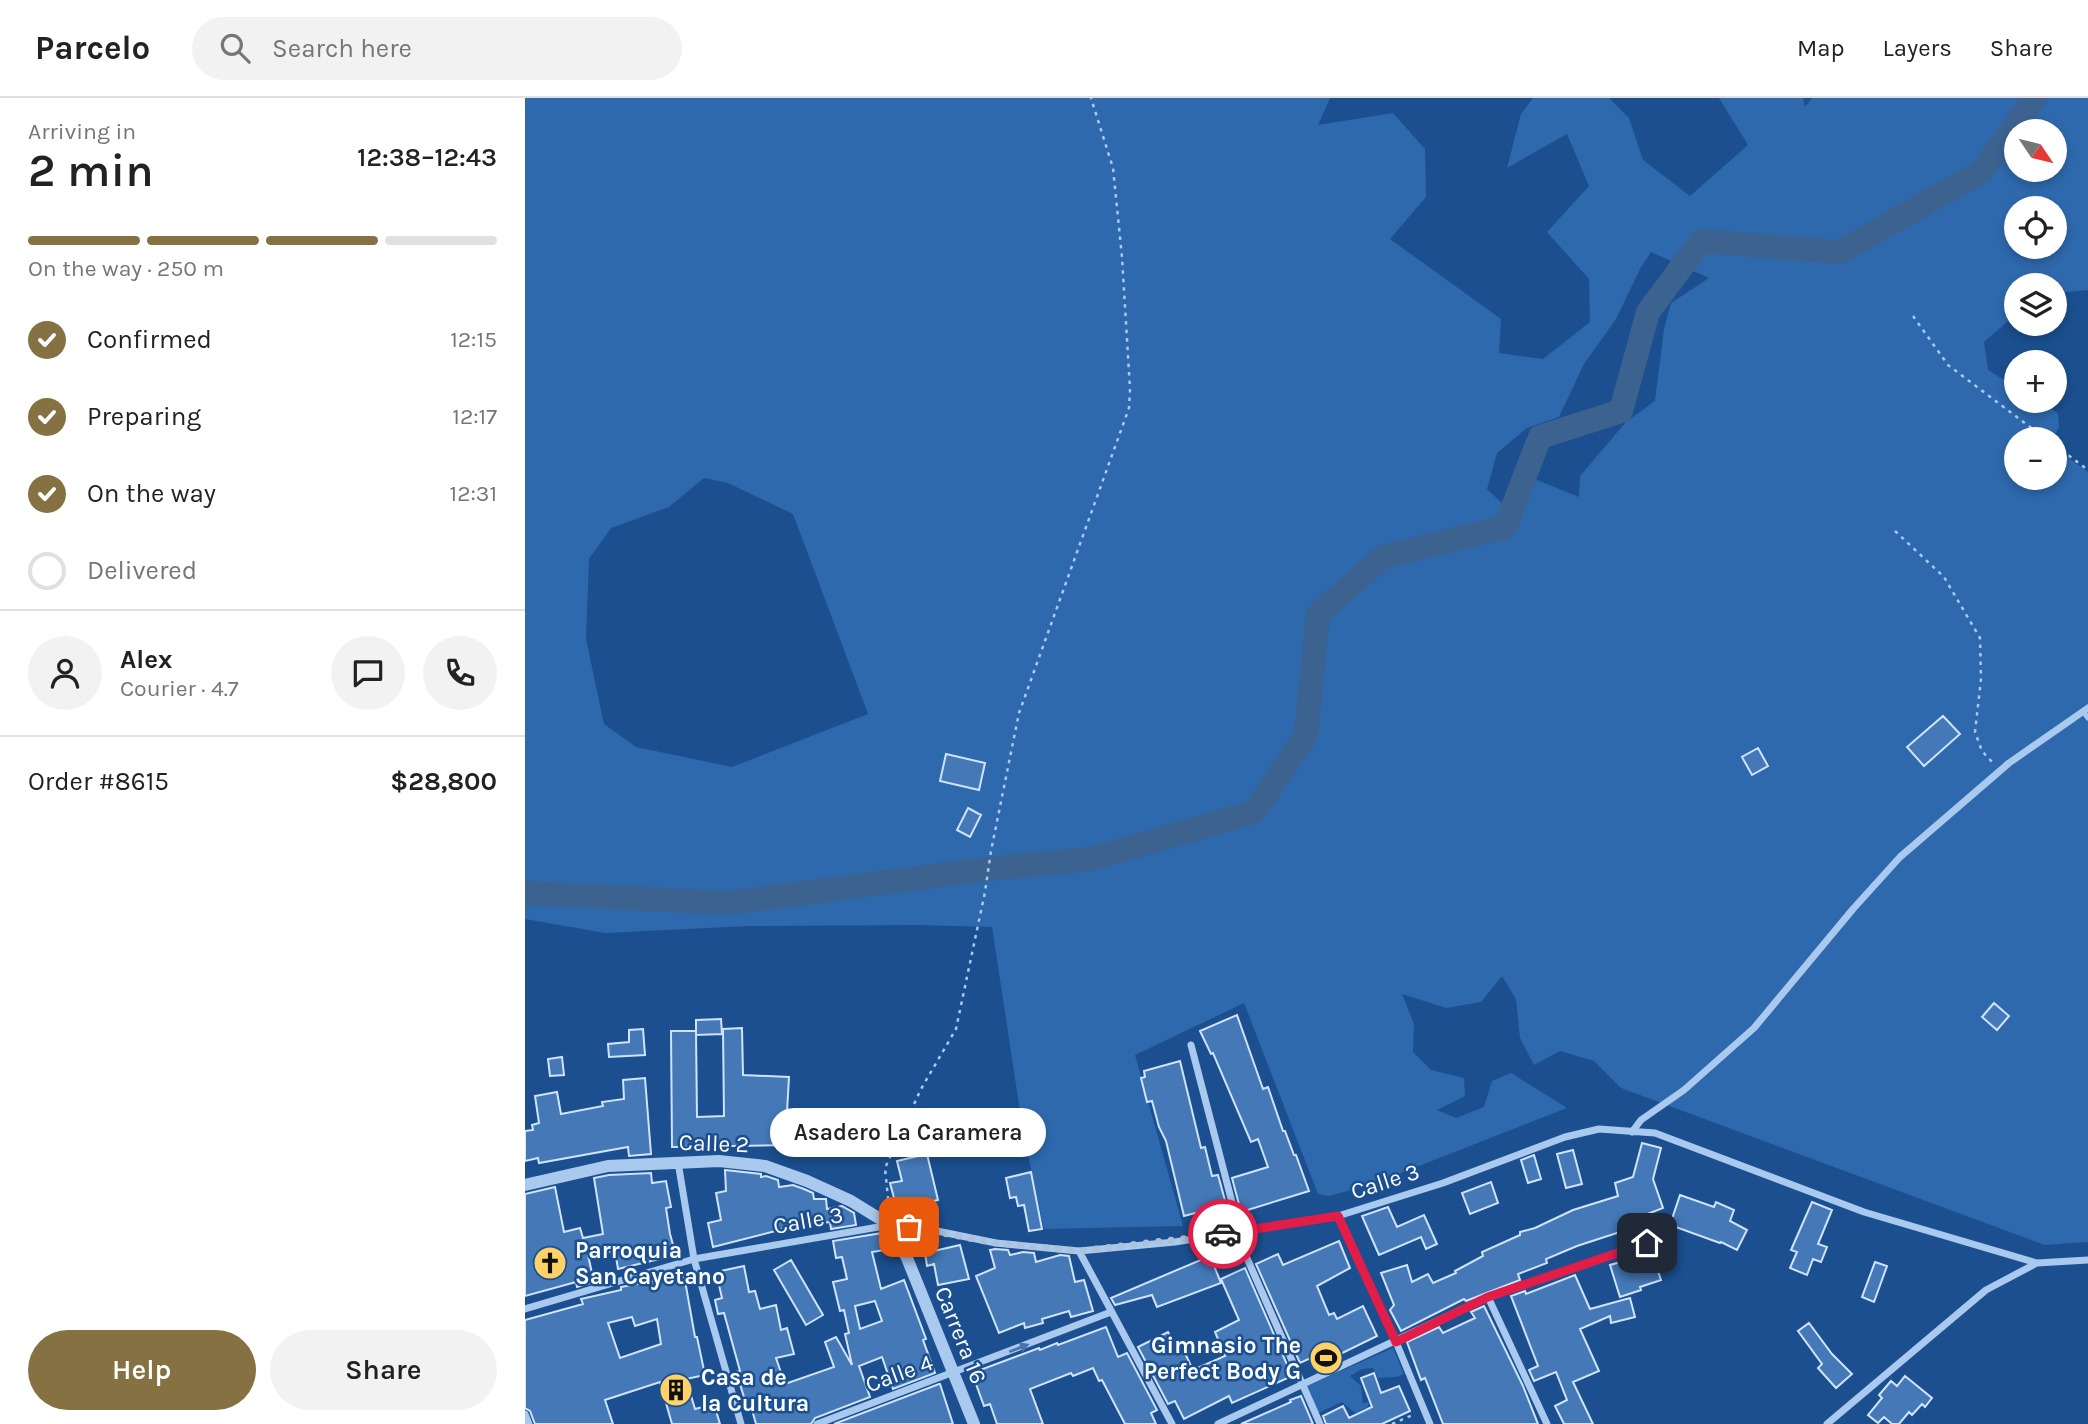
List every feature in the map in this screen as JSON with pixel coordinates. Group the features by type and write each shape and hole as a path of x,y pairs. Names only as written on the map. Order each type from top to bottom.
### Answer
{"street":[{"path":"1632,1132 1641,1120 1684,1090 1754,1028 1900,857 2000,771 2086,713"},
{"path":"1191,1045 1246,1256 1319,1424"},
{"name":"Calle 3","path":"525,1309 694,1259 890,1225 927,1228 996,1243 1079,1251 1175,1242 1338,1216 1443,1182 1565,1137 1599,1129 1655,1133 1864,1212 2037,1264"},
{"path":"678,1161 694,1259 741,1424"},
{"name":"Calle 2","path":"525,1185 608,1166 719,1161 765,1166 807,1181 890,1225"},
{"path":"1338,1216 1430,1424"},
{"name":"Carrera 16","path":"890,1225 907,1258 974,1424"},
{"path":"1218,1424 1488,1297 1647,1243"},
{"path":"1079,1251 1172,1424"},
{"path":"1828,1424 1986,1290 2037,1264 2088,1260"},
{"path":"1488,1297 1547,1424"},
{"name":"Calle 4","path":"817,1424 1111,1312"},
{"path":"525,1414 529,1424"}],"path":[{"path":"890,1225 885,1168 921,1089 956,1030 1019,713 1129,408 1122,257 1113,168 1091,98"},
{"path":"1913,316 1948,365 2030,427"},
{"path":"2067,455 2088,470"},
{"path":"1895,531 1944,577 1980,638 1980,679 1975,732 1982,751 2000,771"},
{"path":"1392,1424 1424,1409"}],"shaded area":[{"path":"525,98 1330,98 1318,125 1393,113 1425,149 1426,197 1390,239 1501,319 1499,353 1543,359 1590,322 1589,279 1547,232 1589,186 1567,134 1507,168 1521,114 1533,98 1609,98 1629,118 1643,160 1690,196 1748,145 1719,98 1803,98 1805,107 1812,98 2088,98 2088,290 2067,292 2067,273 2004,273 2004,324 1984,342 1988,370 2004,380 2004,413 2058,413 2059,427 2004,427 2004,490 2067,490 2067,457 2088,472 2088,1242 2045,1245 1621,1088 1594,1061 1560,1051 1534,1065 1520,1038 1516,999 1502,976 1481,1002 1446,1008 1402,994 1414,1024 1413,1052 1431,1070 1464,1078 1465,1096 1437,1110 1456,1118 1484,1107 1492,1081 1511,1073 1567,1108 1373,1184 1329,1196 1318,1194 1244,1003 1135,1055 1183,1226 1044,1229 1023,1131 992,927 748,926 605,933 525,919","holes":["1651,252 1709,278 1671,303 1664,329 1655,401 1626,422 1580,476 1579,497 1537,480 1504,505 1487,489 1497,453 1527,428 1559,417 1584,364 1616,319","704,478 728,483 793,514 868,714 732,767 636,747 604,724 586,639 589,559 611,528 669,507","947,755 985,763 979,790 940,781"]},
{"path":"1393,1348 1404,1374 1378,1378 1373,1368 1362,1369 1350,1376 1361,1386 1363,1403 1369,1402 1368,1407 1355,1413 1342,1402 1318,1413 1307,1386"}],"building":[{"path":"1943,716 1960,734 1924,766 1907,747"},
{"path":"1758,748 1768,766 1752,775 1742,757"},
{"path":"946,754 985,763 979,790 940,781"},
{"path":"968,808 981,815 970,837 957,830"},
{"path":"1994,1003 2009,1016 1997,1030 1982,1017"},
{"path":"1237,1015 1263,1089 1268,1087 1283,1131 1296,1155 1309,1191 1241,1212 1232,1178 1268,1167 1258,1139 1251,1142 1213,1053 1211,1054 1200,1031"},
{"path":"721,1019 722,1034 696,1035 696,1020"},
{"path":"742,1028 743,1075 789,1077 787,1112 805,1112 805,1136 789,1136 789,1145 672,1147 671,1031 696,1031 697,1117 724,1116 723,1029"},
{"path":"643,1029 645,1055 609,1057 608,1044 629,1042 629,1030"},
{"path":"562,1057 564,1075 550,1076 548,1059"},
{"path":"1180,1061 1201,1148 1205,1147 1212,1176 1218,1175 1229,1215 1201,1223 1199,1212 1184,1216 1166,1141 1152,1101 1147,1102 1141,1078 1145,1077 1144,1071"},
{"path":"645,1078 651,1154 629,1156 628,1147 539,1163 538,1158 525,1161 525,1131 533,1130 532,1125 539,1123 535,1096 557,1092 561,1114 603,1106 602,1102 624,1099 623,1080"},
{"path":"1642,1143 1661,1148 1653,1179 1663,1208 1645,1215 1647,1227 1630,1232 1629,1229 1546,1259 1547,1263 1518,1274 1520,1280 1466,1301 1464,1299 1401,1331 1390,1310 1394,1305 1381,1273 1407,1265 1412,1282 1428,1274 1433,1283 1456,1273 1455,1271 1483,1256 1482,1252 1520,1235 1520,1232 1573,1210 1618,1196 1615,1183 1633,1177"},
{"path":"1573,1150 1582,1184 1566,1188 1557,1154"},
{"path":"927,1154 938,1200 925,1203 926,1208 908,1213 907,1206 897,1209 890,1183 902,1181 897,1161"},
{"path":"1534,1155 1541,1179 1528,1183 1521,1160"},
{"path":"725,1170 761,1174 761,1177 778,1180 779,1187 793,1185 804,1189 813,1193 814,1199 826,1199 827,1209 842,1206 854,1213 856,1225 831,1229 830,1222 795,1226 713,1247 708,1223 721,1220 716,1193 726,1191"},
{"path":"1031,1172 1042,1229 1029,1231 1024,1205 1018,1206 1016,1197 1010,1198 1006,1178"},
{"path":"651,1173 652,1183 666,1181 671,1207 666,1208 676,1255 618,1269 615,1251 588,1255 594,1282 577,1287 576,1282 525,1296 525,1194 555,1187 564,1232 580,1228 583,1238 603,1234 594,1178"},
{"path":"1491,1182 1498,1203 1470,1214 1462,1193"},
{"path":"1680,1195 1714,1207 1716,1202 1734,1210 1730,1221 1747,1230 1737,1250 1670,1225"},
{"path":"1812,1202 1832,1210 1818,1244 1827,1247 1821,1262 1813,1259 1807,1275 1790,1268 1797,1252 1791,1250"},
{"path":"1388,1207 1397,1227 1424,1215 1437,1244 1426,1249 1421,1237 1379,1255 1362,1216"},
{"path":"882,1233 885,1250 872,1252 881,1289 904,1280 926,1339 923,1340 935,1373 893,1389 882,1357 859,1366 870,1397 815,1418 811,1424 756,1424 749,1399 745,1400 736,1372 740,1371 724,1313 718,1314 715,1300 722,1298 716,1272 744,1266 749,1292 755,1291 760,1309 776,1305 781,1330 787,1328 794,1354 776,1358 785,1384 834,1367 825,1342 836,1337 852,1365 845,1334 849,1333 844,1310 840,1311 833,1282 847,1279 842,1257 836,1258 833,1241","holes":["875,1301 882,1321 860,1329 855,1306"]},
{"path":"1339,1241 1350,1268 1317,1286 1329,1315 1334,1313 1337,1319 1363,1306 1377,1336 1321,1366 1317,1355 1300,1363 1256,1264 1278,1254 1283,1265"},
{"path":"960,1245 969,1279 938,1285 934,1264 927,1266 925,1253"},
{"path":"990,1250 1008,1250 1010,1255 1034,1253 1036,1262 1060,1255 1069,1256 1075,1282 1084,1280 1093,1311 1071,1317 1069,1311 1042,1319 1043,1323 1025,1328 1024,1323 999,1333 976,1276 995,1268"},
{"path":"1656,1252 1661,1280 1620,1297 1610,1265"},
{"path":"1210,1256 1221,1283 1157,1307 1152,1295 1115,1305 1111,1298"},
{"path":"791,1260 823,1315 806,1325 774,1270"},
{"path":"1875,1262 1887,1266 1874,1302 1862,1297"},
{"path":"1245,1268 1292,1376 1232,1403 1229,1396 1184,1419 1175,1401 1168,1404 1138,1347 1168,1332 1177,1350 1182,1347 1193,1370 1225,1356 1215,1332 1239,1320 1221,1279"},
{"path":"684,1275 705,1375 686,1379 695,1409 714,1404 720,1424 672,1424 660,1382 605,1400 613,1424 535,1424 530,1411 525,1408 525,1320 583,1304 581,1299 621,1290 621,1287","holes":["632,1317 635,1326 657,1319 661,1344 620,1358 608,1323"]},
{"path":"1575,1275 1590,1309 1630,1298 1635,1317 1611,1323 1610,1316 1580,1329 1599,1371 1573,1382 1593,1424 1564,1424 1555,1406 1567,1400 1556,1372 1534,1381 1529,1370 1538,1366 1511,1296 1525,1291 1526,1294"},
{"path":"1484,1306 1523,1386 1538,1424 1443,1424 1425,1378 1421,1380 1407,1342 1439,1327 1443,1333 1475,1318 1471,1312"},
{"path":"1809,1323 1832,1354 1852,1374 1836,1388 1818,1368 1822,1364 1798,1331"},
{"path":"1106,1327 1118,1357 1127,1353 1157,1410 1151,1413 1156,1424 1125,1424 1093,1368 1073,1376 1071,1373 1030,1389 1043,1424 997,1424 990,1404 984,1406 972,1373"},
{"path":"1374,1373 1381,1393 1399,1386 1410,1411 1382,1424 1326,1424 1323,1416 1343,1406 1349,1418 1372,1407 1361,1378"},
{"path":"1905,1376 1932,1398 1925,1407 1922,1404 1912,1415 1909,1412 1899,1424 1892,1424 1884,1417 1878,1423 1868,1415 1882,1398 1879,1395 1891,1381 1897,1386"},
{"path":"939,1384 953,1424 834,1424"},
{"path":"1301,1396 1313,1424 1241,1424 1291,1402 1290,1400"}],"waterway":[{"path":"525,893 728,903 979,870 1091,859 1254,812 1306,735 1318,614 1383,557 1505,527 1540,437 1621,411 1648,312 1701,241 1840,252 1982,171 2035,98"}],"way so far":[{"path":"909,1227 927,1228 996,1243 1079,1251 1175,1242 1223,1234"}],"place":[{"name":"Asadero La Caramera","path":"909,1227"},
{"name":"Parroquia San Cayetano","path":"550,1263"},
{"name":"Gimnasio The Perfect Body G","path":"1326,1358"},
{"name":"Casa de la Cultura","path":"676,1390"}],"route":[{"path":"1223,1234 1338,1216 1396,1342 1488,1297 1647,1243"}]}
